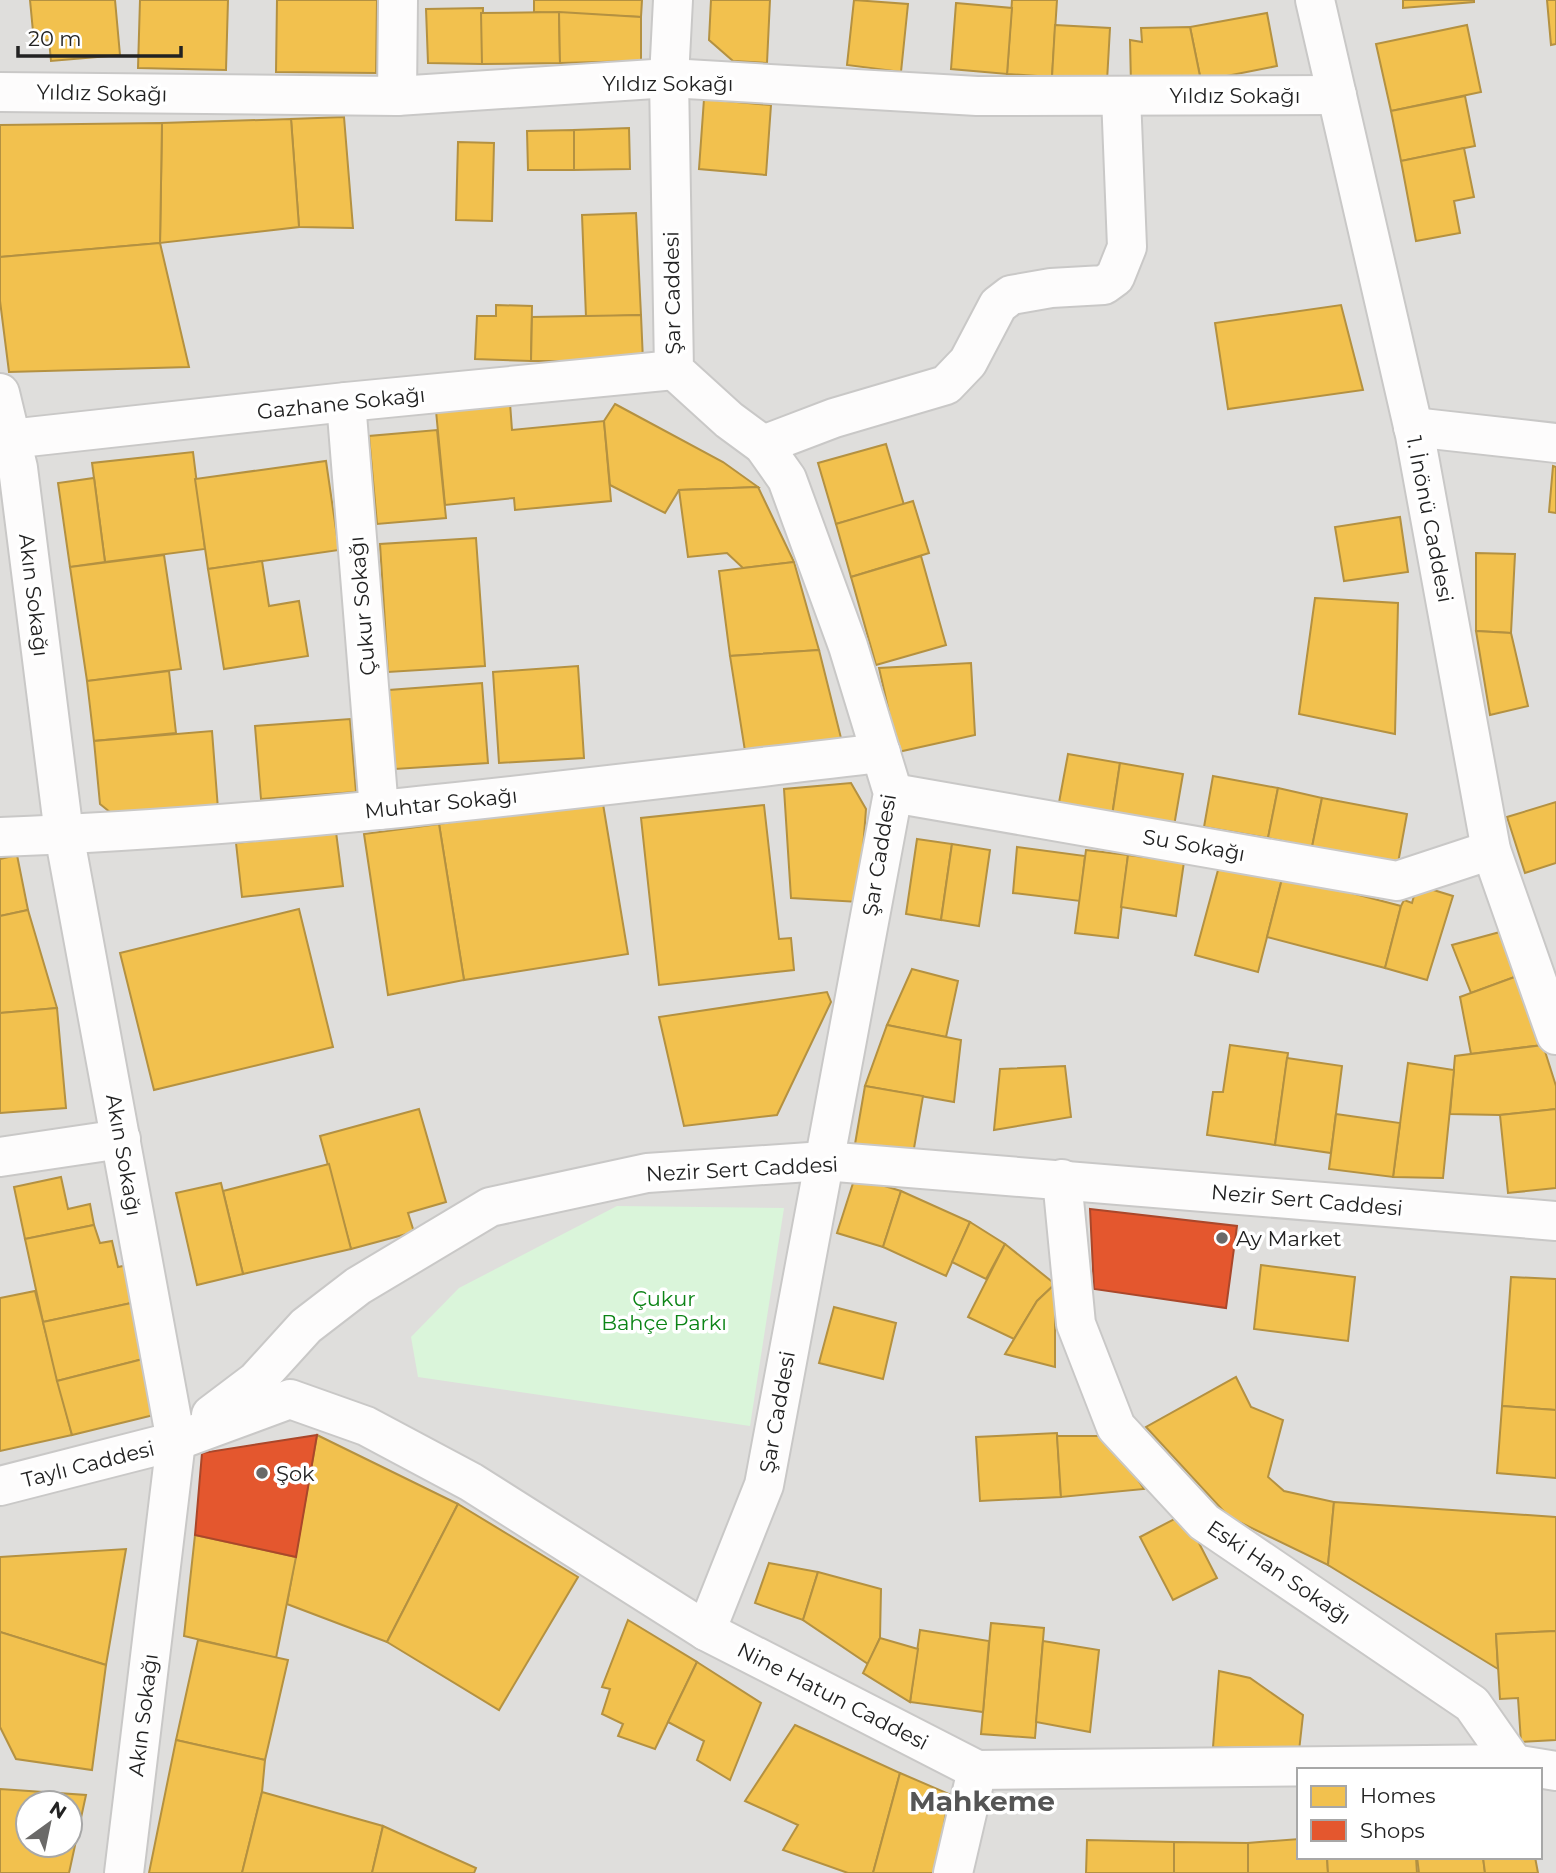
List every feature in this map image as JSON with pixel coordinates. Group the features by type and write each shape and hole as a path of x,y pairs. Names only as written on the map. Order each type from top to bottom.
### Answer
{"street":[{"path":"397,96 398,0"},
{"name":"Şar Caddesi","path":"673,0 669,79 674,370 729,420 763,445 787,479 848,646 894,793 764,1485 706,1630"},
{"name":"1. İnönü Caddesi","path":"1315,0 1413,427 1491,850 1556,1035"},
{"name":"Yıldız Sokağı","path":"0,92 397,96 669,79 977,96 1336,95"},
{"path":"763,445 834,418 946,385 968,362 998,305 1011,295 1051,288 1104,285 1115,277 1126,247 1121,96"},
{"name":"Gazhane Sokağı","path":"10,439 674,370"},
{"name":"Akın Sokağı","path":"0,393 18,468 64,834 176,1441 124,1873"},
{"name":"Çukur Sokağı","path":"346,402 379,810"},
{"path":"1413,427 1556,443"},
{"name":"Muhtar Sokağı","path":"0,836 64,834 379,810 881,753"},
{"name":"Su Sokağı","path":"894,793 1397,881 1491,850"},
{"path":"0,1157 121,1139"},
{"name":"Nezir Sert Caddesi","path":"176,1441 256,1381 306,1326 358,1286 490,1207 647,1173 824,1161 1556,1221"},
{"name":"Eski Han Sokağı","path":"1062,1179 1076,1324 1116,1427 1204,1522 1472,1704 1514,1764"},
{"name":"Nine Hatun Caddesi","path":"176,1441 290,1399 353,1421 471,1482 706,1630 976,1770 1514,1764 1538,1768"},
{"name":"Taylı Caddesi","path":"0,1486 176,1441"},
{"path":"953,1873 976,1770"}],"shaded area":[{"path":"0,0 1556,0 1556,1873 0,1873"}],"green space":[{"name":"Çukur Bahçe Parkı","path":"617,1206 784,1208 750,1426 418,1377 411,1337 459,1288"}],"building: Homes":[{"path":"30,0 115,0 120,55 51,61 49,40 34,42"},
{"path":"140,0 228,0 226,70 138,68"},
{"path":"277,0 377,0 376,73 276,72"},
{"path":"534,0 642,0 641,17 534,12"},
{"path":"711,0 770,0 767,63 733,61 709,40"},
{"path":"854,0 908,4 901,72 847,65"},
{"path":"1012,0 1057,0 1052,77 1007,74"},
{"path":"1403,0 1474,0 1474,2 1403,8"},
{"path":"1547,0 1556,0 1556,44 1551,45"},
{"path":"956,3 1012,8 1007,74 951,69"},
{"path":"483,8 482,64 428,63 426,9"},
{"path":"559,12 560,63 482,64 481,13"},
{"path":"559,12 641,17 641,61 560,63"},
{"path":"1267,13 1277,66 1201,81 1190,27"},
{"path":"1055,25 1110,28 1107,81 1052,77"},
{"path":"1467,25 1481,92 1391,111 1376,44"},
{"path":"1190,27 1201,81 1131,84 1130,40 1142,42 1141,28"},
{"path":"1465,96 1475,146 1401,161 1391,111"},
{"path":"704,99 771,105 766,175 699,169"},
{"path":"344,117 353,228 299,227 291,119"},
{"path":"291,119 299,227 160,243 162,123"},
{"path":"162,123 160,243 0,257 0,125"},
{"path":"629,128 630,169 574,170 574,130"},
{"path":"574,130 574,170 528,170 527,131"},
{"path":"458,142 494,143 492,221 456,220"},
{"path":"1464,148 1474,197 1454,201 1460,233 1416,241 1401,161"},
{"path":"636,213 641,315 586,317 582,215"},
{"path":"160,243 189,367 9,372 0,301 0,257"},
{"path":"496,305 532,306 531,361 475,359 477,316 496,316"},
{"path":"1341,305 1363,390 1228,409 1215,323"},
{"path":"641,315 643,361 531,361 532,317"},
{"path":"510,403 512,430 604,421 611,501 515,510 514,498 445,505 436,411"},
{"path":"615,404 723,462 758,487 679,490 665,513 610,485 604,421"},
{"path":"437,430 446,518 377,524 369,436"},
{"path":"886,444 904,505 836,524 818,463"},
{"path":"193,452 205,549 105,562 92,463"},
{"path":"326,461 339,550 208,569 195,479"},
{"path":"1553,466 1556,467 1556,513 1549,512"},
{"path":"94,478 105,562 70,567 58,483"},
{"path":"758,487 794,562 743,568 727,553 688,557 679,490"},
{"path":"913,501 929,553 851,577 836,524"},
{"path":"1400,517 1408,572 1344,581 1335,527"},
{"path":"476,538 485,666 388,672 380,544"},
{"path":"1476,553 1515,554 1511,633 1476,631"},
{"path":"164,555 181,669 87,681 70,567"},
{"path":"921,556 946,645 876,665 851,577"},
{"path":"262,561 269,606 299,601 308,656 224,669 208,569"},
{"path":"794,562 819,650 730,656 719,571"},
{"path":"1315,598 1398,603 1395,734 1299,714"},
{"path":"1476,631 1511,633 1528,706 1490,715"},
{"path":"819,650 843,746 745,751 730,656"},
{"path":"971,663 975,735 898,752 879,668"},
{"path":"578,666 584,758 499,763 493,672"},
{"path":"169,671 176,733 94,741 87,681"},
{"path":"482,683 488,763 395,769 389,690"},
{"path":"350,719 356,792 261,799 255,726"},
{"path":"212,731 218,809 116,817 100,804 94,741"},
{"path":"1068,754 1120,763 1112,816 1058,808"},
{"path":"1120,763 1183,774 1174,826 1112,816"},
{"path":"1213,776 1278,788 1268,838 1204,827"},
{"path":"851,783 866,809 859,902 791,898 784,789"},
{"path":"1278,788 1322,798 1312,847 1268,838"},
{"path":"602,798 628,954 464,980 439,824"},
{"path":"1322,798 1407,814 1398,863 1312,847"},
{"path":"1556,802 1556,863 1525,873 1507,817"},
{"path":"764,805 779,939 791,938 794,970 659,985 641,818"},
{"path":"439,824 464,980 388,995 364,834"},
{"path":"336,832 343,886 242,897 236,843"},
{"path":"917,839 952,844 941,920 906,914"},
{"path":"952,844 990,850 979,926 941,920"},
{"path":"1017,847 1085,856 1080,901 1013,893"},
{"path":"1086,850 1128,855 1118,938 1075,933"},
{"path":"17,855 28,910 0,916 0,859"},
{"path":"1128,855 1184,862 1176,916 1121,907"},
{"path":"1221,859 1283,875 1258,972 1195,955"},
{"path":"1283,875 1401,906 1385,968 1267,937"},
{"path":"1417,885 1453,896 1427,980 1385,968 1401,906 1404,900 1412,903"},
{"path":"299,909 333,1047 154,1090 120,953"},
{"path":"28,910 57,1008 0,1013 0,916"},
{"path":"1500,932 1520,975 1471,993 1452,945"},
{"path":"912,969 958,981 946,1037 887,1025"},
{"path":"1520,975 1543,1045 1471,1054 1460,997"},
{"path":"827,992 831,1002 777,1115 684,1126 659,1017"},
{"path":"57,1008 66,1108 0,1113 0,1013"},
{"path":"887,1025 961,1040 954,1102 865,1086"},
{"path":"1230,1045 1288,1053 1275,1145 1207,1135 1213,1092 1223,1092"},
{"path":"1543,1045 1556,1086 1556,1109 1500,1115 1450,1114 1455,1056"},
{"path":"1287,1058 1342,1066 1331,1153 1275,1145"},
{"path":"1408,1063 1454,1070 1443,1178 1393,1177"},
{"path":"1065,1066 1071,1117 994,1130 1000,1069"},
{"path":"865,1086 923,1096 913,1154 855,1144"},
{"path":"419,1109 446,1202 408,1213 414,1232 351,1249 320,1136"},
{"path":"1556,1109 1556,1188 1508,1193 1500,1115"},
{"path":"1336,1114 1400,1123 1393,1177 1329,1169"},
{"path":"329,1164 351,1249 243,1274 223,1191"},
{"path":"61,1177 68,1209 90,1204 94,1225 25,1239 14,1187"},
{"path":"855,1177 901,1191 883,1247 837,1233"},
{"path":"221,1183 243,1274 197,1285 176,1193"},
{"path":"901,1191 970,1222 946,1276 883,1247"},
{"path":"970,1222 1005,1244 986,1279 952,1262"},
{"path":"94,1225 100,1243 112,1241 118,1267 128,1265 136,1302 43,1322 25,1239"},
{"path":"1005,1244 1055,1284 1037,1301 1014,1339 968,1317"},
{"path":"1261,1265 1355,1277 1348,1341 1254,1329"},
{"path":"1511,1277 1556,1279 1556,1410 1502,1406"},
{"path":"1055,1284 1055,1367 1005,1354 1037,1301"},
{"path":"35,1291 72,1435 0,1451 0,1298"},
{"path":"136,1302 147,1358 57,1381 43,1322"},
{"path":"834,1307 896,1323 883,1379 819,1363"},
{"path":"147,1358 162,1413 72,1435 57,1381"},
{"path":"1236,1377 1251,1407 1283,1420 1268,1477 1284,1491 1334,1502 1328,1565 1229,1517 1146,1427"},
{"path":"1502,1406 1556,1410 1556,1478 1497,1473"},
{"path":"1057,1433 1061,1497 980,1501 976,1437"},
{"path":"317,1435 458,1504 387,1642 287,1604"},
{"path":"1057,1436 1109,1436 1144,1489 1061,1497"},
{"path":"1334,1502 1556,1517 1556,1631 1496,1634 1498,1669 1328,1565"},
{"path":"458,1504 578,1577 499,1710 387,1642"},
{"path":"1184,1514 1217,1578 1173,1600 1140,1537"},
{"path":"195,1535 296,1557 276,1658 184,1636"},
{"path":"126,1549 106,1665 0,1632 0,1557"},
{"path":"769,1563 818,1572 803,1620 755,1603"},
{"path":"818,1572 881,1589 880,1638 868,1664 803,1620"},
{"path":"628,1620 697,1662 655,1749 618,1736 623,1724 602,1714 610,1689 602,1687"},
{"path":"991,1623 1044,1628 1035,1738 981,1734"},
{"path":"920,1630 989,1641 983,1712 910,1702"},
{"path":"1556,1631 1556,1740 1521,1742 1518,1698 1500,1699 1496,1634"},
{"path":"0,1632 106,1665 92,1770 16,1759 0,1727"},
{"path":"880,1638 918,1649 910,1702 863,1673"},
{"path":"198,1640 288,1660 265,1760 176,1740"},
{"path":"1043,1641 1099,1650 1090,1732 1036,1722"},
{"path":"697,1662 761,1703 730,1780 697,1760 704,1741 668,1722"},
{"path":"1219,1671 1250,1678 1303,1715 1299,1751 1213,1747"},
{"path":"795,1725 900,1773 873,1873 848,1873 783,1850 798,1825 745,1801"},
{"path":"176,1740 265,1760 262,1792 242,1873 149,1873"},
{"path":"900,1773 949,1794 936,1873 873,1873"},
{"path":"0,1789 14,1790 14,1859 72,1859 69,1873 0,1873"},
{"path":"262,1792 383,1826 372,1873 242,1873"},
{"path":"383,1826 476,1868 474,1873 372,1873"},
{"path":"1297,1839 1297,1859 1327,1859 1328,1873 1248,1873 1248,1843"},
{"path":"1087,1840 1174,1842 1174,1873 1086,1873"},
{"path":"1174,1842 1248,1843 1248,1873 1174,1873"},
{"path":"1327,1859 1416,1859 1417,1873 1328,1873"},
{"path":"1417,1859 1483,1859 1485,1873 1419,1873"},
{"path":"1483,1859 1535,1859 1538,1873 1485,1873"}],"building: Shops":[{"path":"1090,1209 1237,1226 1226,1308 1094,1289"},
{"path":"317,1435 296,1557 195,1535 202,1453"}],"place":[{"name":"Ay Market","path":"1222,1238"},
{"name":"Şok","path":"262,1473"}],"district":[{"name":"Mahkeme","path":"982,1801"}]}
